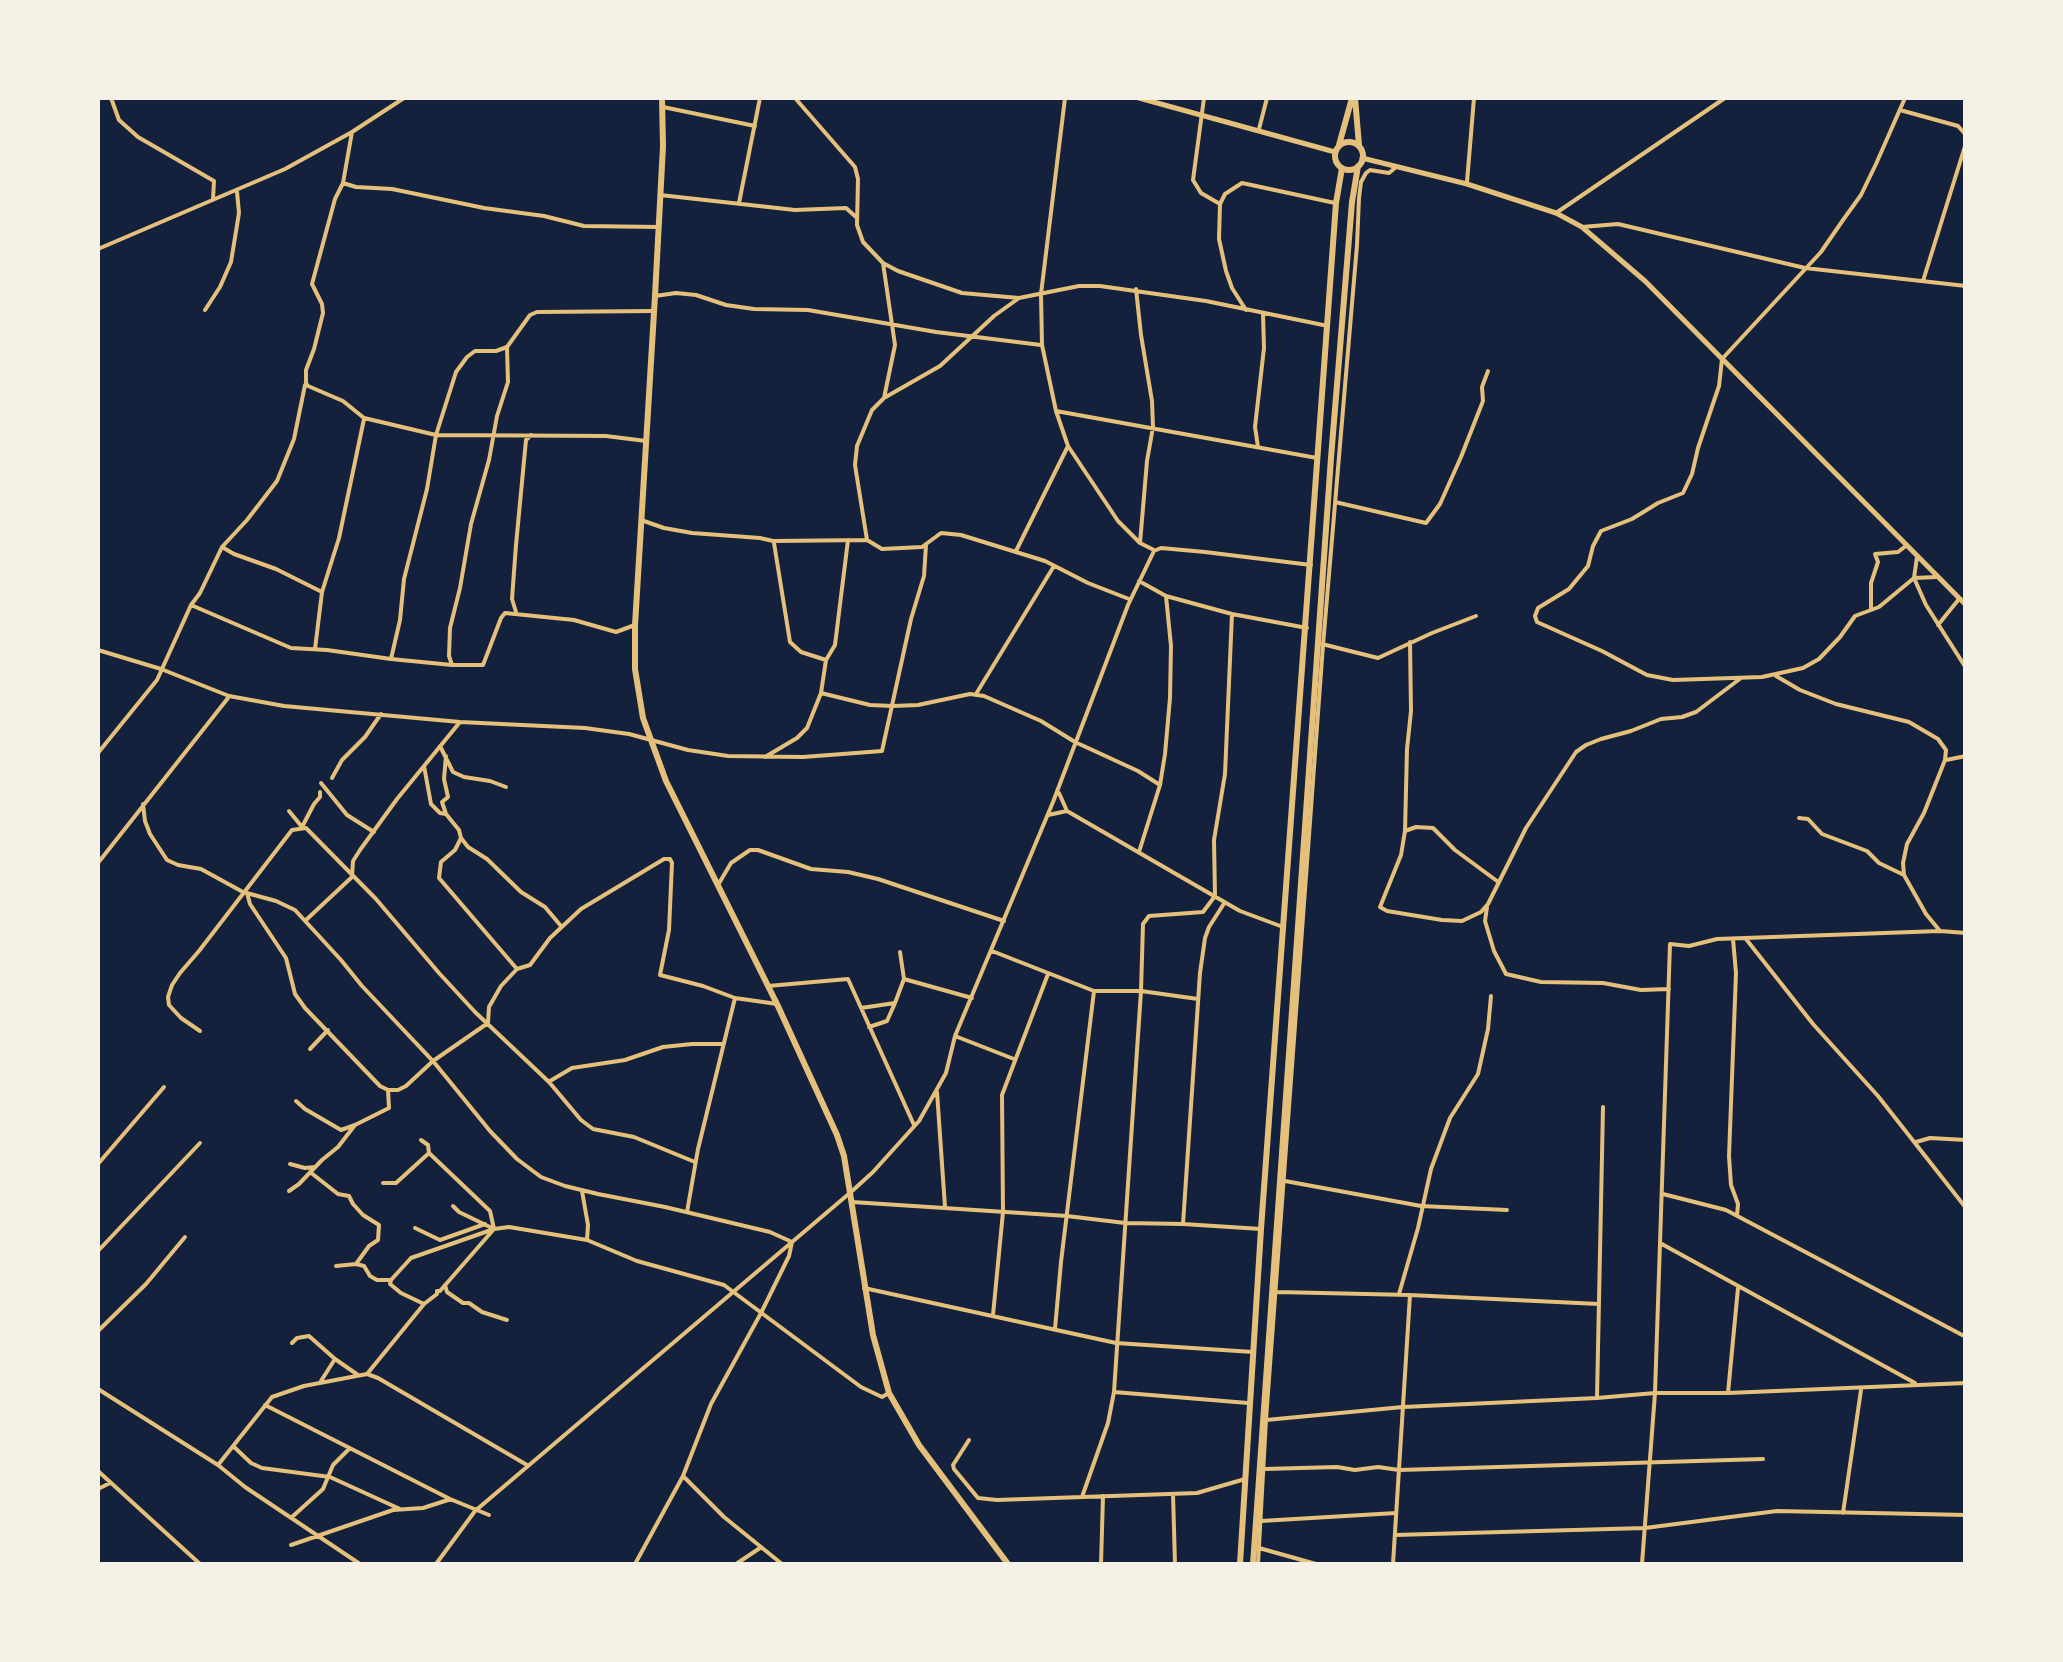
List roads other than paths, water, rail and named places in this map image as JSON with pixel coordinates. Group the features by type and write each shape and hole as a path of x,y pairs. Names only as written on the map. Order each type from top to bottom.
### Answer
{"main road":[{"path":"662,98 656,296 635,625 637,692 649,739 666,781 837,1135 844,1156 876,1353 889,1393 919,1445 1008,1564"},
{"path":"1139,98 1337,149 1348,142 1359,146"},
{"path":"1255,1564 1327,522 1352,202 1360,162 1354,98"},
{"path":"1354,98 1335,158 1342,168 1347,170 1360,162 1467,184 1556,213 1582,227 1645,281 1966,606"},
{"path":"1240,1564 1261,1229 1336,203 1342,168"},
{"path":"1314,520 1327,522"}],"street":[{"path":"111,98 120,120 138,136 214,181 213,201"},
{"path":"98,250 285,169 404,98"},
{"path":"739,202 760,98"},
{"path":"795,98 855,167 857,218 863,242 884,264 962,293 1019,298 1079,286 1136,290 1328,326"},
{"path":"1065,98 1042,294 1042,345 1068,446 1118,522 1154,551"},
{"path":"1204,98 1193,180 1201,192 1220,204"},
{"path":"1260,130 1266,98"},
{"path":"1467,184 1474,98"},
{"path":"1556,213 1726,98"},
{"path":"1905,98 1861,195 1821,252 1722,359 1719,386 1683,493 1602,531 1588,566 1568,589 1538,608 1535,616 1537,622 1647,675 1673,680 1776,676 1819,659 1855,616 1879,607 1914,578 1938,577"},
{"path":"663,108 755,126"},
{"path":"1900,110 1958,126 1966,135"},
{"path":"98,754 157,680 222,547 277,480 294,439 306,370 322,313 312,284 334,199 344,183 352,132"},
{"path":"1923,281 1966,143"},
{"path":"1255,1564 1320,643 1361,182 1370,170 1389,173 1396,168"},
{"path":"1246,310 1232,288 1219,239 1220,204 1225,194 1242,182 1336,203"},
{"path":"344,183 392,188 584,226 659,227"},
{"path":"205,310 231,262 239,213 237,191"},
{"path":"660,196 795,210 846,208 858,197"},
{"path":"846,208 857,218"},
{"path":"1582,227 1618,224 1805,268 1966,286"},
{"path":"884,264 894,356 884,398"},
{"path":"1136,290 1153,427 1140,543"},
{"path":"656,296 696,295 726,305 808,310 1042,345"},
{"path":"867,540 855,465 857,446 872,410 884,398 940,366 1019,298"},
{"path":"452,665 450,628 508,382 507,348 530,315 537,312 654,311"},
{"path":"1258,447 1255,426 1264,314"},
{"path":"391,659 404,578 427,489 436,434 456,372 475,351 507,348"},
{"path":"1334,502 1426,523 1440,504 1484,401 1482,387 1488,372"},
{"path":"306,383 342,401 364,418 436,434 606,436 646,441"},
{"path":"1056,410 1318,458"},
{"path":"315,649 322,592 339,538 364,418"},
{"path":"191,606 291,648 483,665 501,618 512,603 528,437"},
{"path":"1016,551 1068,446"},
{"path":"642,520 678,530 774,541 867,540 882,549 922,548 944,532 1016,551 1131,600"},
{"path":"765,757 807,728 821,693 826,660 836,645 848,540"},
{"path":"774,541 790,642 801,652 826,660"},
{"path":"98,650 161,668 229,696 284,706 460,722 584,728 728,756 803,758 882,751 924,576 926,544"},
{"path":"1871,610 1871,583 1878,562 1875,554 1898,552 1907,545"},
{"path":"222,547 322,592"},
{"path":"436,1564 475,1510 873,1172 915,1126 946,1073 955,1036 1154,551 1162,548 1311,564"},
{"path":"1917,556 1914,578 1926,605 1966,668"},
{"path":"976,694 1054,566"},
{"path":"1139,581 1166,596 1306,628"},
{"path":"1139,852 1160,785 1170,698 1171,646 1166,596"},
{"path":"1938,625 1959,599"},
{"path":"512,603 517,614"},
{"path":"507,613 574,620 616,632 635,625"},
{"path":"1082,1497 1108,1423 1114,1392 1143,924 1149,916 1202,912 1215,896 1214,840 1225,774 1232,614"},
{"path":"1320,643 1378,658 1476,616"},
{"path":"1410,642 1405,831 1382,910 1462,921 1473,918 1488,904"},
{"path":"1776,676 1836,704 1909,722 1938,739 1946,750 1946,760 1907,844 1903,864 1904,875 1940,932"},
{"path":"1669,990 1541,982 1506,974 1486,921 1488,904 1526,828 1576,752 1601,739 1661,719 1696,712 1741,678"},
{"path":"821,693 870,705 893,706 976,694 1041,721 1160,785"},
{"path":"98,863 229,696"},
{"path":"332,778 342,760 381,714"},
{"path":"306,921 352,877 354,860 460,722"},
{"path":"440,746 453,772 506,786"},
{"path":"446,756 444,779 448,797 442,802 461,838 520,892 545,907 561,926"},
{"path":"1946,760 1966,756"},
{"path":"424,766 431,804 446,814"},
{"path":"322,783 347,815 374,832"},
{"path":"1058,790 1068,811 1240,911 1284,927"},
{"path":"200,1031 169,1005 168,998 180,973 292,830 302,827 320,792"},
{"path":"144,804 150,834 167,860 201,869 245,892 295,910 434,1061 481,1120 517,1159 541,1177 582,1190 770,1232 792,1242"},
{"path":"289,811 376,899 439,974 549,1082 582,1120 594,1129 634,1138 696,1162"},
{"path":"1048,814 1068,811"},
{"path":"132,818 145,821"},
{"path":"1798,818 1808,819 1817,831 1868,852 1879,864 1904,875"},
{"path":"1405,831 1433,828 1497,881"},
{"path":"461,838 455,850 441,862 442,883 516,969"},
{"path":"718,885 731,863 750,850 758,850 811,869 878,878 1004,921"},
{"path":"488,1023 489,1007 501,986 516,969 530,966 561,926 664,858 672,863 669,930 660,975 735,998 777,1004"},
{"path":"340,863 354,860"},
{"path":"245,892 286,958 295,994 380,1086 388,1090 406,1086 488,1023"},
{"path":"1183,1224 1205,938 1224,902"},
{"path":"1642,1564 1655,1393 1670,944 1689,946 1717,939 1966,933"},
{"path":"1733,939 1736,973 1729,1156 1737,1216"},
{"path":"1746,939 1813,1024 1916,1142 1966,1208"},
{"path":"992,951 1094,991 1198,999"},
{"path":"870,1026 887,1021 895,1002 904,979 900,952"},
{"path":"993,1315 1003,1212 1002,1096 1048,974"},
{"path":"768,986 848,979 915,1126"},
{"path":"904,979 972,998"},
{"path":"1055,1329 1094,991"},
{"path":"1399,1295 1430,1169 1450,1118 1478,1074 1491,996"},
{"path":"687,1212 735,998"},
{"path":"861,1008 895,1002"},
{"path":"310,1049 328,1030"},
{"path":"955,1036 1014,1059"},
{"path":"549,1082 572,1068 625,1060 663,1047 724,1044"},
{"path":"98,1164 164,1088"},
{"path":"296,1101 341,1130 388,1108 388,1090"},
{"path":"937,1090 945,1208"},
{"path":"1597,1398 1603,1107"},
{"path":"289,1191 338,1148 355,1125"},
{"path":"1916,1142 1930,1138 1966,1140"},
{"path":"420,1140 490,1211 494,1229"},
{"path":"98,1251 200,1143"},
{"path":"383,1182 396,1183 430,1154"},
{"path":"290,1164 312,1169 338,1194 349,1196 378,1225 378,1240 356,1264"},
{"path":"1285,1181 1422,1206 1507,1210"},
{"path":"582,1190 587,1240"},
{"path":"1663,1194 1726,1210 1966,1337"},
{"path":"852,1202 1261,1229"},
{"path":"454,1206 494,1229"},
{"path":"416,1228 440,1240 485,1224"},
{"path":"336,1266 364,1266 377,1280 391,1280 412,1258 509,1227 587,1240 636,1261 715,1281 861,1387 882,1396 889,1393"},
{"path":"366,1374 494,1229"},
{"path":"98,1331 146,1284 185,1237"},
{"path":"635,1564 683,1476 711,1404 761,1313 792,1242"},
{"path":"1660,1244 1917,1384"},
{"path":"391,1280 390,1284 424,1304"},
{"path":"446,1285 462,1304 507,1320"},
{"path":"1728,1393 1738,1286"},
{"path":"864,1288 1116,1343 1253,1352"},
{"path":"1277,1292 1599,1304"},
{"path":"1393,1564 1410,1295"},
{"path":"292,1342 309,1336 358,1375"},
{"path":"319,1384 335,1358"},
{"path":"218,1466 272,1397 366,1374 528,1466"},
{"path":"1266,1420 1403,1407 1655,1393 1966,1382"},
{"path":"1843,1514 1861,1387"},
{"path":"98,1389 360,1564"},
{"path":"1114,1392 1249,1403"},
{"path":"264,1404 450,1499 490,1515"},
{"path":"969,1440 953,1465 978,1498 1198,1493 1245,1479"},
{"path":"233,1446 262,1468 327,1477 400,1510"},
{"path":"292,1517 323,1489 333,1466 350,1448"},
{"path":"1264,1469 1355,1470 1378,1466 1399,1470 1763,1458"},
{"path":"98,1471 200,1564"},
{"path":"683,1476 724,1517 782,1564"},
{"path":"98,1489 110,1483"},
{"path":"1173,1494 1175,1564"},
{"path":"1100,1564 1103,1496"},
{"path":"290,1544 450,1499"},
{"path":"1395,1535 1645,1528 1777,1510 1966,1515"},
{"path":"1261,1521 1396,1512"},
{"path":"736,1564 760,1548"},
{"path":"1259,1548 1316,1564"}]}
